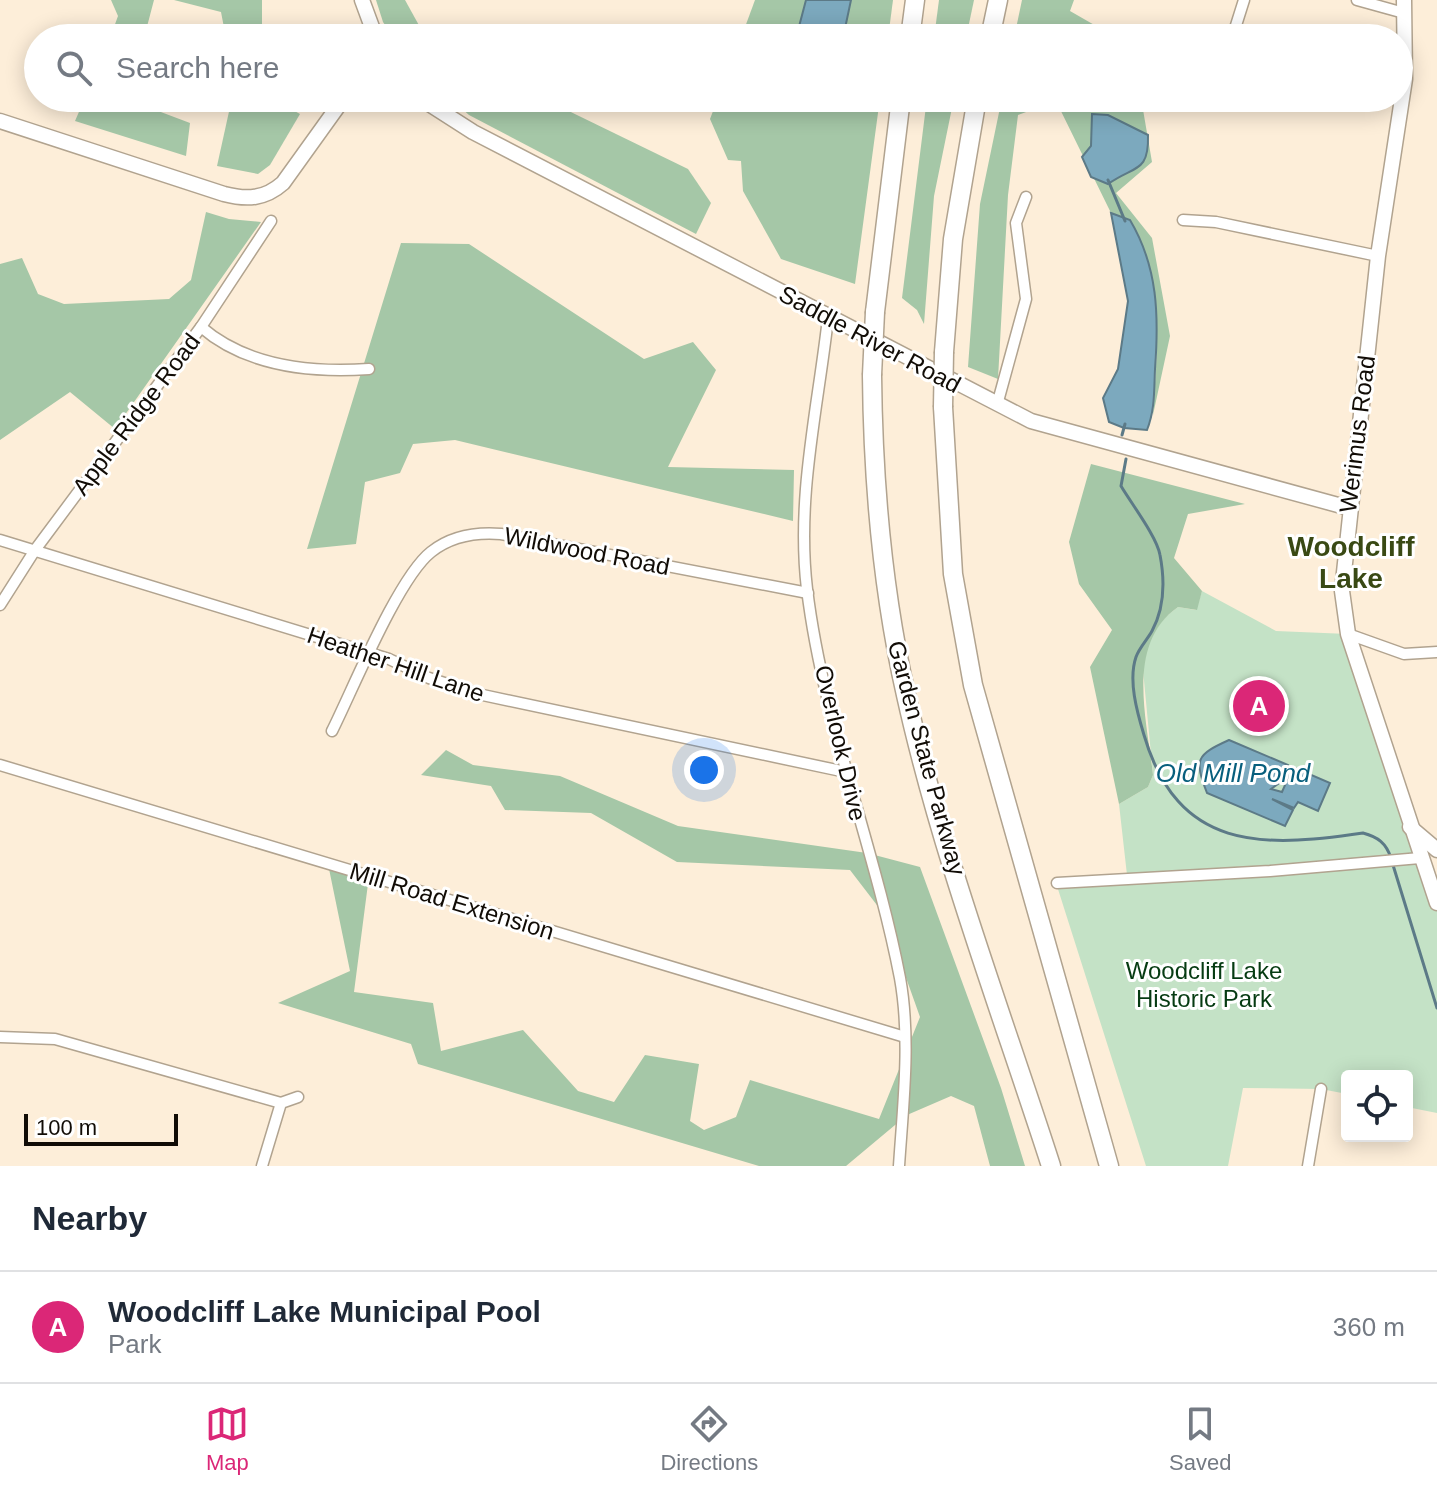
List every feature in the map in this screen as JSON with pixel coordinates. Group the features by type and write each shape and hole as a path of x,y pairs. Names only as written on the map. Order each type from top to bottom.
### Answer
{"highway":[{"path":"912,24 915,0"},
{"path":"993,24 998,0"},
{"name":"Garden State Parkway","path":"899,112 875,312 872,375 879,531 906,697 935,804 1051,1166"},
{"path":"975,112 953,239 944,352 943,407 953,574 973,685 1109,1166"}],"main road":[{"path":"362,0 371,24"},
{"path":"0,121 224,194 255,198 283,183 334,112"},
{"name":"Saddle River Road","path":"442,112 473,132 1031,421 1102,443 1349,508"},
{"name":"Werimus Road","path":"1400,112 1378,256 1342,580 1348,634 1409,826 1427,864 1437,903"},
{"path":"1409,826 1437,850"}],"street":[{"path":"1236,24 1244,0"},
{"path":"1357,0 1404,7"},
{"path":"997,405 1026,299 1016,223 1026,197"},
{"path":"1183,220 1216,222 1378,256"},
{"name":"Apple Ridge Road","path":"0,605 35,550 201,327 271,221"},
{"name":"Overlook Drive","path":"828,318 806,464 808,593 846,772 900,979 905,1037 899,1166"},
{"path":"201,327 220,344 271,362 321,371 369,369"},
{"name":"Wildwood Road","path":"332,731 420,562 444,543 470,534 501,534 808,593"},
{"name":"Heather Hill Lane","path":"0,540 370,653 478,694 846,772"},
{"path":"1348,634 1404,654 1437,652"},
{"name":"Mill Road Extension","path":"0,765 905,1037"},
{"path":"1057,883 1399,860 1427,864"},
{"path":"0,1037 55,1039 281,1103 298,1097"},
{"path":"1311,1166 1321,1089"},
{"path":"262,1166 281,1103"}],"green space":[{"path":"111,0 154,0 148,24 115,24 118,16"},
{"path":"174,0 262,0 262,24 223,24 221,12"},
{"path":"376,0 405,0 418,24 384,24"},
{"path":"755,0 893,0 890,24 746,24"},
{"path":"939,0 974,0 969,24 936,24"},
{"path":"1022,0 1074,0 1070,11 1093,24 1017,24"},
{"path":"79,112 161,112 190,123 186,156 75,121"},
{"path":"229,112 300,114 270,165 258,174 217,166"},
{"path":"466,112 571,112 688,169 711,203 696,234"},
{"path":"713,112 878,112 855,284 781,259 743,191 741,161 728,160 710,119"},
{"path":"925,112 951,112 934,196 924,324 917,310 902,298"},
{"path":"999,112 1026,112 1018,115 1008,195 998,379 968,367 980,204"},
{"path":"1061,112 1143,112 1152,162 1116,193 1152,238 1170,336 1153,415 1157,340 1154,291 1141,243 1130,220 1111,213"},
{"path":"206,212 229,219 261,222 115,429 70,392 0,440 0,264 22,258 38,294 64,304 169,299 191,280"},
{"path":"401,243 469,244 644,359 693,342 716,370 668,467 794,470 793,521 455,440 413,444 400,473 365,482 356,544 307,549"},
{"path":"1091,464 1245,504 1188,514 1174,558 1202,591 1197,610 1178,607 1161,623 1151,641 1143,684 1153,775 1148,787 1119,804 1090,667 1112,630 1079,584 1069,542"},
{"name":"Woodcliff Lake Historic Park","path":"1202,591 1276,631 1348,634 1437,903 1437,1113 1413,1108 1413,1070 1341,1070 1341,1093 1321,1089 1243,1088 1228,1166 1146,1166 1057,886 1127,875 1119,804 1148,787 1153,775 1143,670 1147,651 1153,634 1178,607 1196,610"},
{"path":"446,750 473,765 560,776 678,826 867,853 920,867 1001,1088 1025,1166 990,1166 974,1106 951,1096 907,1115 846,1166 759,1166 418,1064 411,1044 278,1003 350,971 328,864 369,876 354,992 433,1003 441,1051 523,1030 578,1091 614,1102 645,1055 699,1064 690,1121 704,1130 736,1117 750,1080 879,1119 920,1017 883,913 850,870 677,862 591,813 505,810 491,786 421,775"}],"water":[{"path":"806,0 851,0 846,24 800,24"},
{"path":"1092,114 1108,115 1148,135 1143,162 1108,184 1091,177 1082,157 1091,146"},
{"path":"1111,213 1130,220 1146,256 1154,292 1157,330 1154,393 1147,430 1124,428 1109,422 1103,398 1118,369 1128,301"},
{"name":"Old Mill Pond","path":"1229,740 1288,765 1282,781 1271,789 1282,792 1293,767 1330,783 1318,811 1298,802 1294,808 1272,799 1293,810 1285,826 1207,793 1200,772 1201,759 1204,754"}],"waterway":[{"path":"1108,180 1125,221"},
{"path":"1122,435 1125,424"},
{"path":"1126,459 1121,486 1154,539 1163,574 1159,613 1137,654 1133,676 1134,696 1144,735 1159,773 1178,801 1201,821 1228,833 1258,839 1291,840 1363,833 1381,841 1391,858"},
{"path":"1393,865 1437,1008"}],"place":[{"name":"Woodcliff Lake Municipal Pool","path":"1259,706"}],"district":[{"name":"Woodcliff Lake","path":"1351,562"}]}
